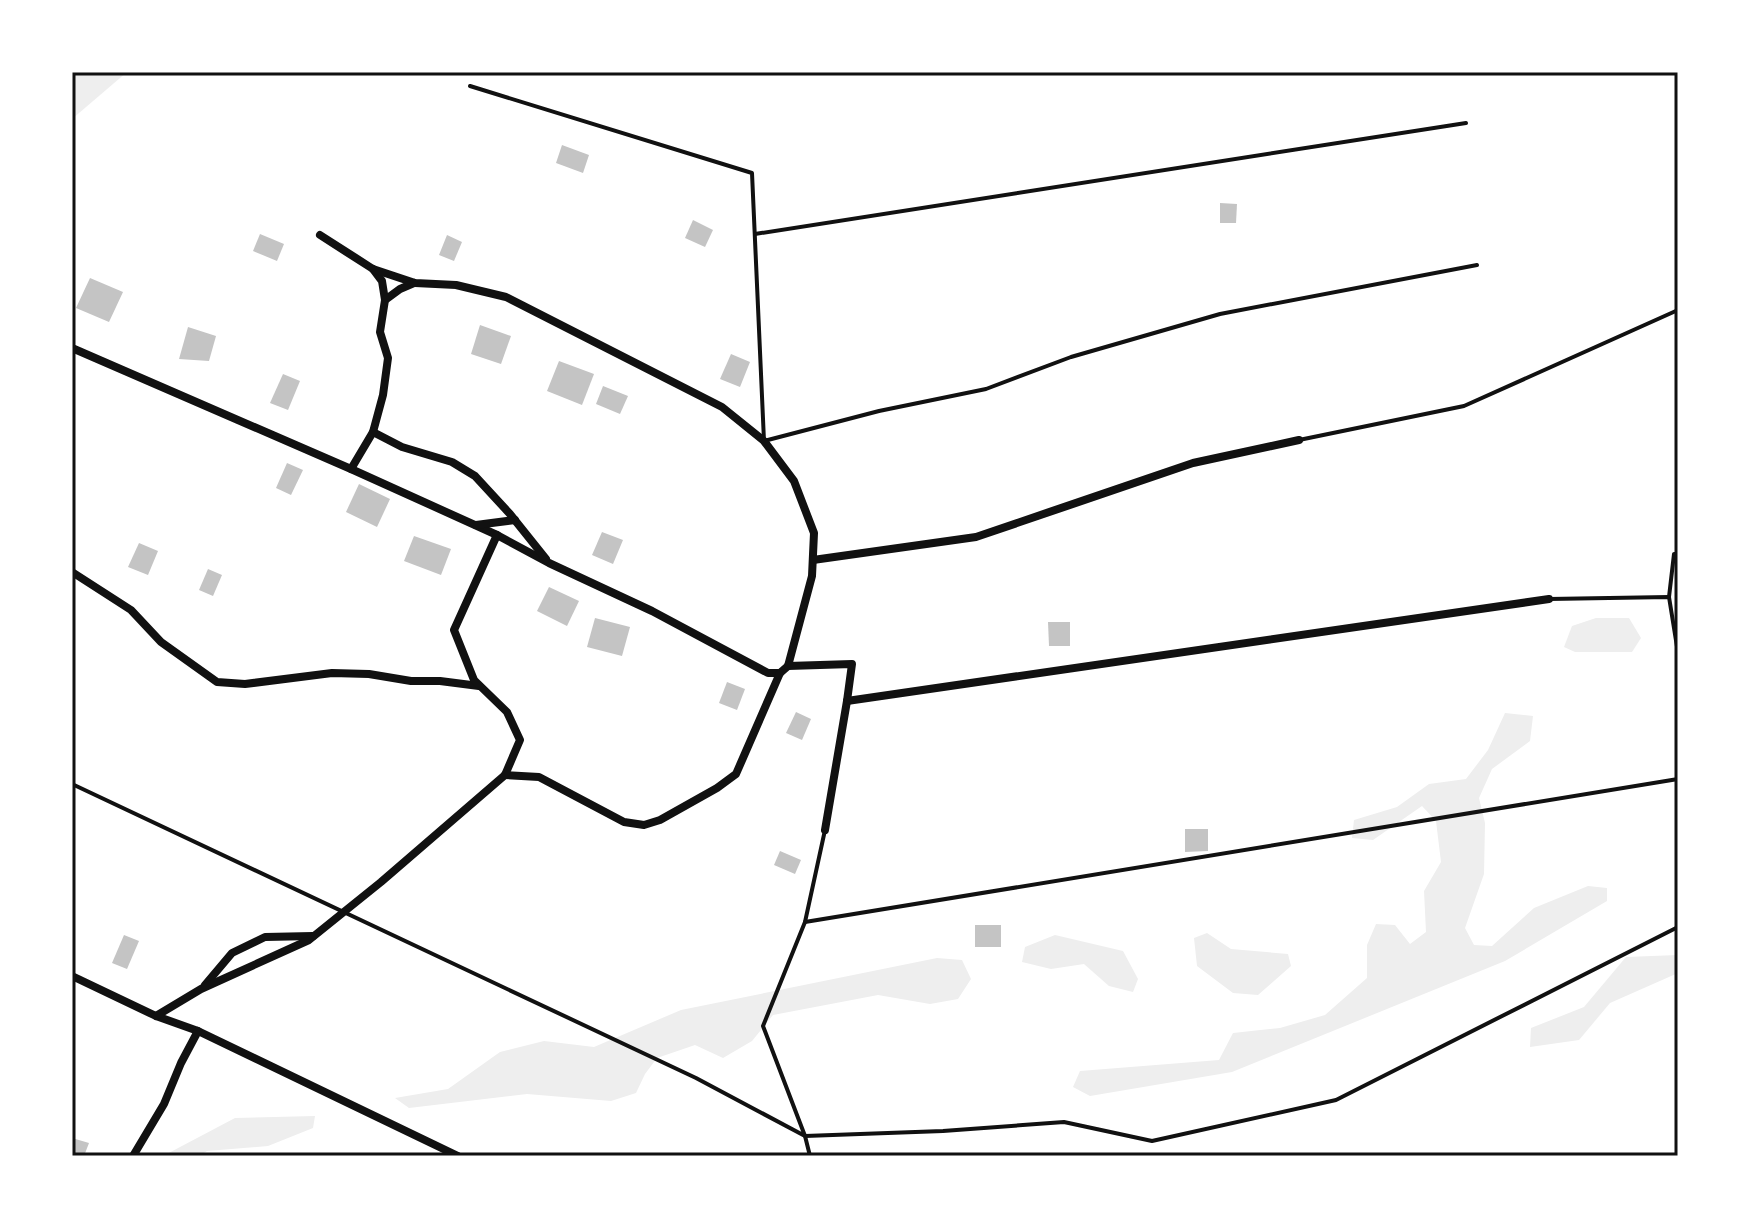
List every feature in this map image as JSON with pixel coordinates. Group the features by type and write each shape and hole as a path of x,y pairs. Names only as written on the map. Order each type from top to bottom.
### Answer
{"street":[{"path":"320,235 373,269 415,283 456,285 506,297 722,407 764,441 794,481 814,533 812,576 788,666 780,673 736,774 660,820 644,825 624,822 539,777 505,775"},
{"path":"351,469 373,432 383,395 388,358 380,332 385,300 382,281 373,269"},
{"path":"385,300 415,283"},
{"path":"72,348 497,535 652,611 768,673 780,673"},
{"path":"373,432 402,447 452,462 475,476 549,563"},
{"path":"813,560 976,537 1193,463 1299,440"},
{"path":"476,526 515,520"},
{"path":"156,1016 201,989 309,940 505,775 520,740 507,712 474,680 454,630 497,535"},
{"path":"72,572 131,610 161,642 217,682 245,684 332,673 480,686"},
{"path":"847,701 1549,599"},
{"path":"788,666 852,664 825,830"},
{"path":"201,989 232,953 265,937 314,936"},
{"path":"72,976 156,1016 198,1031 458,1156"},
{"path":"133,1156 164,1104 198,1031"}],"lane":[{"path":"470,86 752,173 764,441 879,411 986,389 1071,357 1220,314 1477,265"},
{"path":"755,234 1466,123"},
{"path":"1299,440 1464,406 1678,310"},
{"path":"1678,554 1674,554 1669,597 1678,653"},
{"path":"1549,599 1669,597"},
{"path":"805,922 1678,779"},
{"path":"72,784 696,1078 805,1136 943,1131 1064,1122 1152,1141 1336,1100 1678,927"},
{"path":"810,1156 763,1026 805,922 825,830"}],"shaded area":[{"path":"72,72 127,72 72,119"},
{"path":"1596,618 1629,618 1641,638 1632,652 1575,652 1564,647 1572,626"},
{"path":"1505,713 1533,716 1530,741 1492,769 1479,798 1485,823 1484,874 1465,928 1474,945 1492,946 1534,908 1588,886 1607,888 1607,901 1505,961 1232,1072 1090,1096 1073,1087 1080,1071 1219,1060 1233,1033 1280,1028 1325,1015 1367,978 1367,945 1376,924 1395,925 1410,944 1426,932 1424,891 1441,862 1436,821 1422,806 1373,840 1352,838 1354,820 1397,807 1429,784 1466,779 1488,750"},
{"path":"1207,933 1231,949 1288,954 1291,966 1258,995 1233,993 1197,966 1194,938"},
{"path":"1055,935 1123,951 1138,979 1133,992 1109,986 1084,964 1051,969 1022,962 1025,947"},
{"path":"1678,955 1678,973 1610,1003 1579,1040 1530,1047 1531,1028 1584,1007 1626,957"},
{"path":"937,958 962,960 971,979 958,999 930,1004 878,995 773,1015 752,1041 723,1058 695,1045 657,1058 636,1093 611,1101 527,1094 409,1108 395,1098 448,1089 500,1052 544,1041 594,1047 681,1010"},
{"path":"315,1116 313,1128 268,1146 207,1151 199,1156 163,1156 235,1118"}],"building":[{"path":"562,145 589,155 583,173 556,163"},
{"path":"1220,203 1237,204 1236,223 1220,223"},
{"path":"693,220 713,230 705,247 685,238"},
{"path":"260,234 284,244 277,261 253,251"},
{"path":"447,235 462,242 454,261 439,255"},
{"path":"90,278 123,292 109,322 76,308"},
{"path":"480,325 511,336 501,364 471,354"},
{"path":"188,327 216,336 209,361 179,359"},
{"path":"731,354 750,362 740,387 720,379"},
{"path":"559,361 594,374 582,405 547,391"},
{"path":"283,374 300,381 288,410 270,403"},
{"path":"603,386 628,396 620,414 596,404"},
{"path":"287,463 303,470 291,495 276,488"},
{"path":"359,484 390,499 377,527 346,512"},
{"path":"602,532 623,540 613,564 592,555"},
{"path":"414,536 451,549 441,575 404,561"},
{"path":"139,543 158,551 148,575 128,567"},
{"path":"208,569 222,575 213,596 199,590"},
{"path":"549,587 579,601 567,626 537,611"},
{"path":"595,618 630,627 622,656 587,647"},
{"path":"1048,622 1070,622 1070,646 1049,646"},
{"path":"727,682 745,689 737,710 719,703"},
{"path":"796,712 811,719 802,740 786,733"},
{"path":"1185,829 1208,829 1208,851 1185,852"},
{"path":"780,851 801,860 795,874 774,865"},
{"path":"975,925 1001,925 1001,947 975,947"},
{"path":"124,935 139,941 127,969 112,963"},
{"path":"72,1138 89,1143 84,1156 72,1156"}]}
